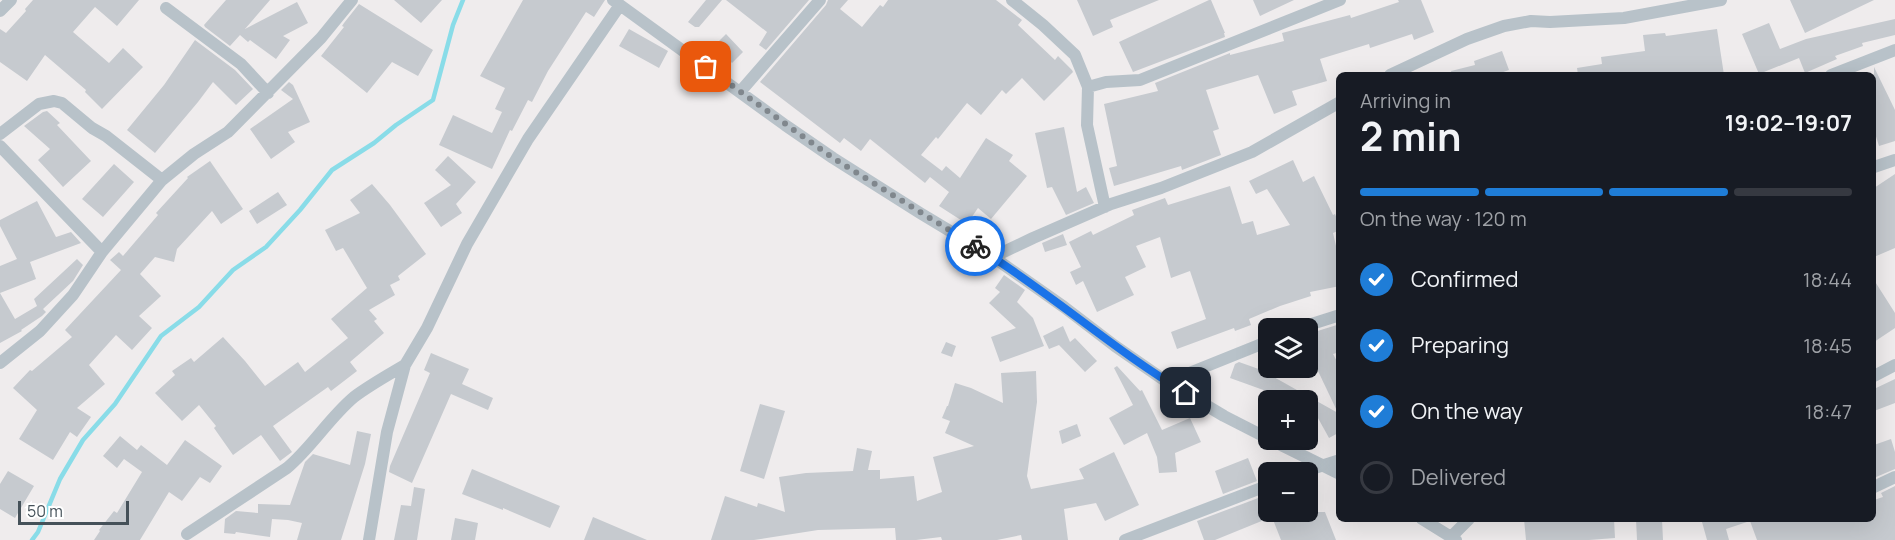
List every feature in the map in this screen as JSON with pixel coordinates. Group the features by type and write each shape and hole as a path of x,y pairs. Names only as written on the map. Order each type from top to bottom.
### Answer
{"street":[{"path":"0,11 11,0"},
{"path":"0,363 40,331 73,295 102,252 162,180 194,154 228,132 321,38 352,0"},
{"path":"740,92 820,0"},
{"path":"1012,0 1043,25 1075,56 1088,87 1087,125 1105,207"},
{"path":"1088,87 1106,82 1140,80 1340,0"},
{"path":"1396,72 1467,39 1504,26 1531,21 1624,18 1721,0"},
{"path":"369,540 387,432 405,365 427,328 467,244 528,139 616,3 833,158 993,257 1167,382 1258,433"},
{"path":"166,8 241,64 268,93"},
{"path":"1839,72 1895,50"},
{"path":"0,134 39,104 54,101 62,103 162,180"},
{"path":"993,257 1105,207 1252,152 1336,104"},
{"path":"0,146 102,252"},
{"path":"1876,166 1895,160"},
{"path":"1318,322 1336,316"},
{"path":"1167,382 1258,345"},
{"path":"187,534 287,468 354,398 405,365"},
{"path":"1876,375 1895,365"},
{"path":"1292,450 1336,472"},
{"path":"1318,466 1336,461"},
{"path":"1876,486 1895,477"},
{"path":"1125,540 1258,489"},
{"path":"1427,522 1453,538 1466,522"}],"building":[{"path":"33,0 139,0 117,26 95,7 73,32 109,63 123,48 143,67 102,109 85,92 86,90 45,55 27,81 0,62 0,29 6,33"},
{"path":"226,0 270,0 245,29 297,2 308,23 283,36 290,40 276,59 240,35 230,46 205,27 204,25"},
{"path":"394,0 442,0 421,23"},
{"path":"523,0 605,0 594,17 586,12 548,71 532,102 528,100 512,131 510,130 492,169 439,145 453,115 492,133 502,112 495,109 505,88 480,76"},
{"path":"706,0 722,0 699,27 695,27 688,22"},
{"path":"726,0 809,0 766,50 759,45 767,32"},
{"path":"828,0 848,0 840,9 862,27 880,5 883,7 888,0 996,0 1022,20 1018,25 1055,60 1058,56 1072,70 1073,72 1044,101 1022,78 1006,94 1002,90 981,115 967,103 938,139 936,137 921,155 942,171 946,166 960,178 986,138 1013,155 1009,161 1027,176 991,219 978,208 967,224 939,206 949,192 930,177 925,183 870,139 861,151 844,138 840,143 760,82"},
{"path":"1077,0 1159,0 1110,20 1113,27 1093,36"},
{"path":"1211,0 1225,37 1133,72 1119,42"},
{"path":"1253,0 1294,0 1260,16"},
{"path":"1398,0 1421,0 1434,32 1414,40 1412,34 1370,48 1369,44 1320,59 1327,81 1292,91 1297,105 1274,114 1258,75 1206,90 1219,129 1213,131 1221,155 1182,170 1181,166 1114,186 1109,168 1117,166 1104,104 1158,91 1155,83 1230,53 1230,55 1284,41 1282,33 1350,15 1351,18 1399,2"},
{"path":"1790,0 1874,0 1805,33"},
{"path":"359,4 433,50 418,76 392,62 367,93 321,56"},
{"path":"1895,19 1895,35 1862,43 1863,46 1835,56 1837,59 1807,72 1805,72 1799,58 1764,72 1758,72 1742,34 1769,23 1780,49 1806,39"},
{"path":"629,29 668,51 659,68 619,46"},
{"path":"1717,29 1724,72 1578,72 1577,68 1602,64 1601,57 1645,51 1643,35 1665,33 1666,36"},
{"path":"726,34 743,52 732,63 715,45"},
{"path":"195,40 235,70 253,89 236,105 213,82 155,153 127,130 164,85"},
{"path":"1502,51 1509,70 1503,72 1451,72 1475,65 1474,61"},
{"path":"1874,67 1895,110 1895,141 1879,146 1876,136 1876,72 1874,72"},
{"path":"289,82 293,85 310,122 288,132 295,142 271,159 250,129 293,99 281,90"},
{"path":"47,111 60,123 57,125 91,161 63,187 38,160 50,149 24,126"},
{"path":"1064,127 1077,192 1086,187 1094,203 1066,215 1052,187 1047,188 1035,133"},
{"path":"448,156 476,182 456,204 462,213 441,227 424,203 451,185 435,170"},
{"path":"1293,160 1303,182 1314,176 1333,215 1336,216 1336,232 1333,233 1336,246 1336,287 1310,292 1311,296 1249,319 1251,325 1235,331 1234,328 1177,349 1171,332 1206,319 1190,271 1171,278 1160,237 1136,246 1146,267 1125,277 1134,295 1097,312 1083,281 1076,285 1070,272 1081,267 1069,242 1091,231 1093,235 1134,215 1132,210 1165,198 1168,205 1230,186 1242,224 1253,221 1257,235 1290,225 1267,189 1256,194 1249,181"},
{"path":"210,161 243,209 221,224 212,211 177,249 174,262 155,257 140,274 161,296 139,316 152,328 132,350 116,335 89,365 105,384 77,408 91,417 77,437 70,432 53,460 19,439 37,410 13,388 30,370 32,371 72,337 65,330 121,270 110,260 119,252 123,256 187,177"},
{"path":"114,164 134,182 103,217 82,199"},
{"path":"1895,174 1895,248 1876,256 1876,187"},
{"path":"372,184 426,254 398,276 400,280 390,285 395,295 369,310 377,319 374,321 384,333 350,362 357,371 331,391 328,387 273,426 292,452 280,461 261,435 233,455 214,428 216,426 199,405 182,421 155,393 175,375 172,371 191,358 194,362 223,337 265,386 298,362 305,372 348,338 331,319 367,288 343,248 336,251 325,230 360,213 350,200"},
{"path":"278,192 287,205 257,224 249,211"},
{"path":"37,201 56,237 71,232 81,243 30,262 36,279 0,293 0,266 17,259 0,226 0,220"},
{"path":"1063,234 1067,245 1045,252 1042,243"},
{"path":"77,259 83,265 73,281 43,309 46,312 42,316 22,331 0,343 0,293 15,319 37,306 34,299"},
{"path":"1004,275 1025,290 1017,302 1033,318 1044,346 1000,362 991,337 1016,328 989,303 1000,292 995,288"},
{"path":"1876,283 1895,313 1895,328 1876,341"},
{"path":"1336,325 1336,353 1333,354 1336,360 1336,409 1318,371 1318,331"},
{"path":"1063,326 1070,342 1075,338 1097,361 1085,372 1059,345 1049,349 1043,336"},
{"path":"946,342 956,346 952,357 941,353"},
{"path":"431,353 469,369 462,384 493,398 488,410 451,394 412,483 389,472 430,373 424,370"},
{"path":"1239,362 1258,369 1258,378 1276,378 1297,390 1263,390 1230,378 1235,364"},
{"path":"1117,366 1140,391 1142,390 1162,430 1190,418 1201,442 1175,453 1177,472 1159,473 1157,457 1147,433 1124,445 1109,418 1133,405 1114,368"},
{"path":"1036,371 1037,402 1027,476 1031,489 1084,479 1079,469 1114,452 1139,505 1105,521 1096,503 1064,509 1068,540 1022,540 1021,535 997,540 942,540 941,537 896,540 895,528 818,530 754,540 711,540 725,496 757,507 758,503 785,512 779,477 806,473 853,471 857,448 872,451 868,470 880,470 880,479 914,476 917,501 942,492 933,457 974,446 945,433 950,421 942,418 955,383 1003,403 1001,373"},
{"path":"1895,379 1895,403 1876,410 1876,388"},
{"path":"1318,402 1336,412 1336,434 1329,438 1318,418"},
{"path":"760,404 785,411 764,479 740,471"},
{"path":"1077,424 1081,436 1062,444 1059,431"},
{"path":"357,431 371,434 365,464 341,540 297,540 302,523 272,519 270,537 236,532 235,534 224,533 225,519 236,511 258,513 258,504 290,505 305,462 313,454 350,465"},
{"path":"120,436 137,450 141,445 167,465 185,440 222,466 210,483 200,477 182,501 169,492 140,540 94,540 114,511 117,513 142,472 124,459 117,468 103,456"},
{"path":"1891,439 1895,452 1895,469 1876,477 1876,444"},
{"path":"1248,458 1257,481 1223,494 1215,471"},
{"path":"472,469 560,506 550,528 462,494"},
{"path":"8,471 34,486 15,518 0,509 0,484"},
{"path":"1895,486 1895,540 1757,540 1750,522 1876,522 1876,499 1883,497 1881,493"},
{"path":"414,487 425,489 417,540 394,540 401,505 411,506"},
{"path":"1258,498 1259,522 1215,540 1204,540 1197,521"},
{"path":"1318,512 1325,512 1336,540 1281,540 1274,522 1318,522"},
{"path":"593,517 647,540 584,540"},
{"path":"455,518 478,523 475,540 451,540"},
{"path":"1524,522 1614,522 1615,538 1526,540"},
{"path":"1636,522 1662,522 1663,540 1637,540"},
{"path":"1702,522 1747,522 1726,529 1729,540 1707,540"}],"waterway":[{"path":"32,540 38,532 60,479 83,440 115,404 161,336 199,307 233,270 266,247 332,170 433,100 453,25 463,0"}],"way so far":[{"path":"706,67 833,158 975,246"}],"route":[{"path":"975,246 1064,307 1115,346 1186,393"}]}
